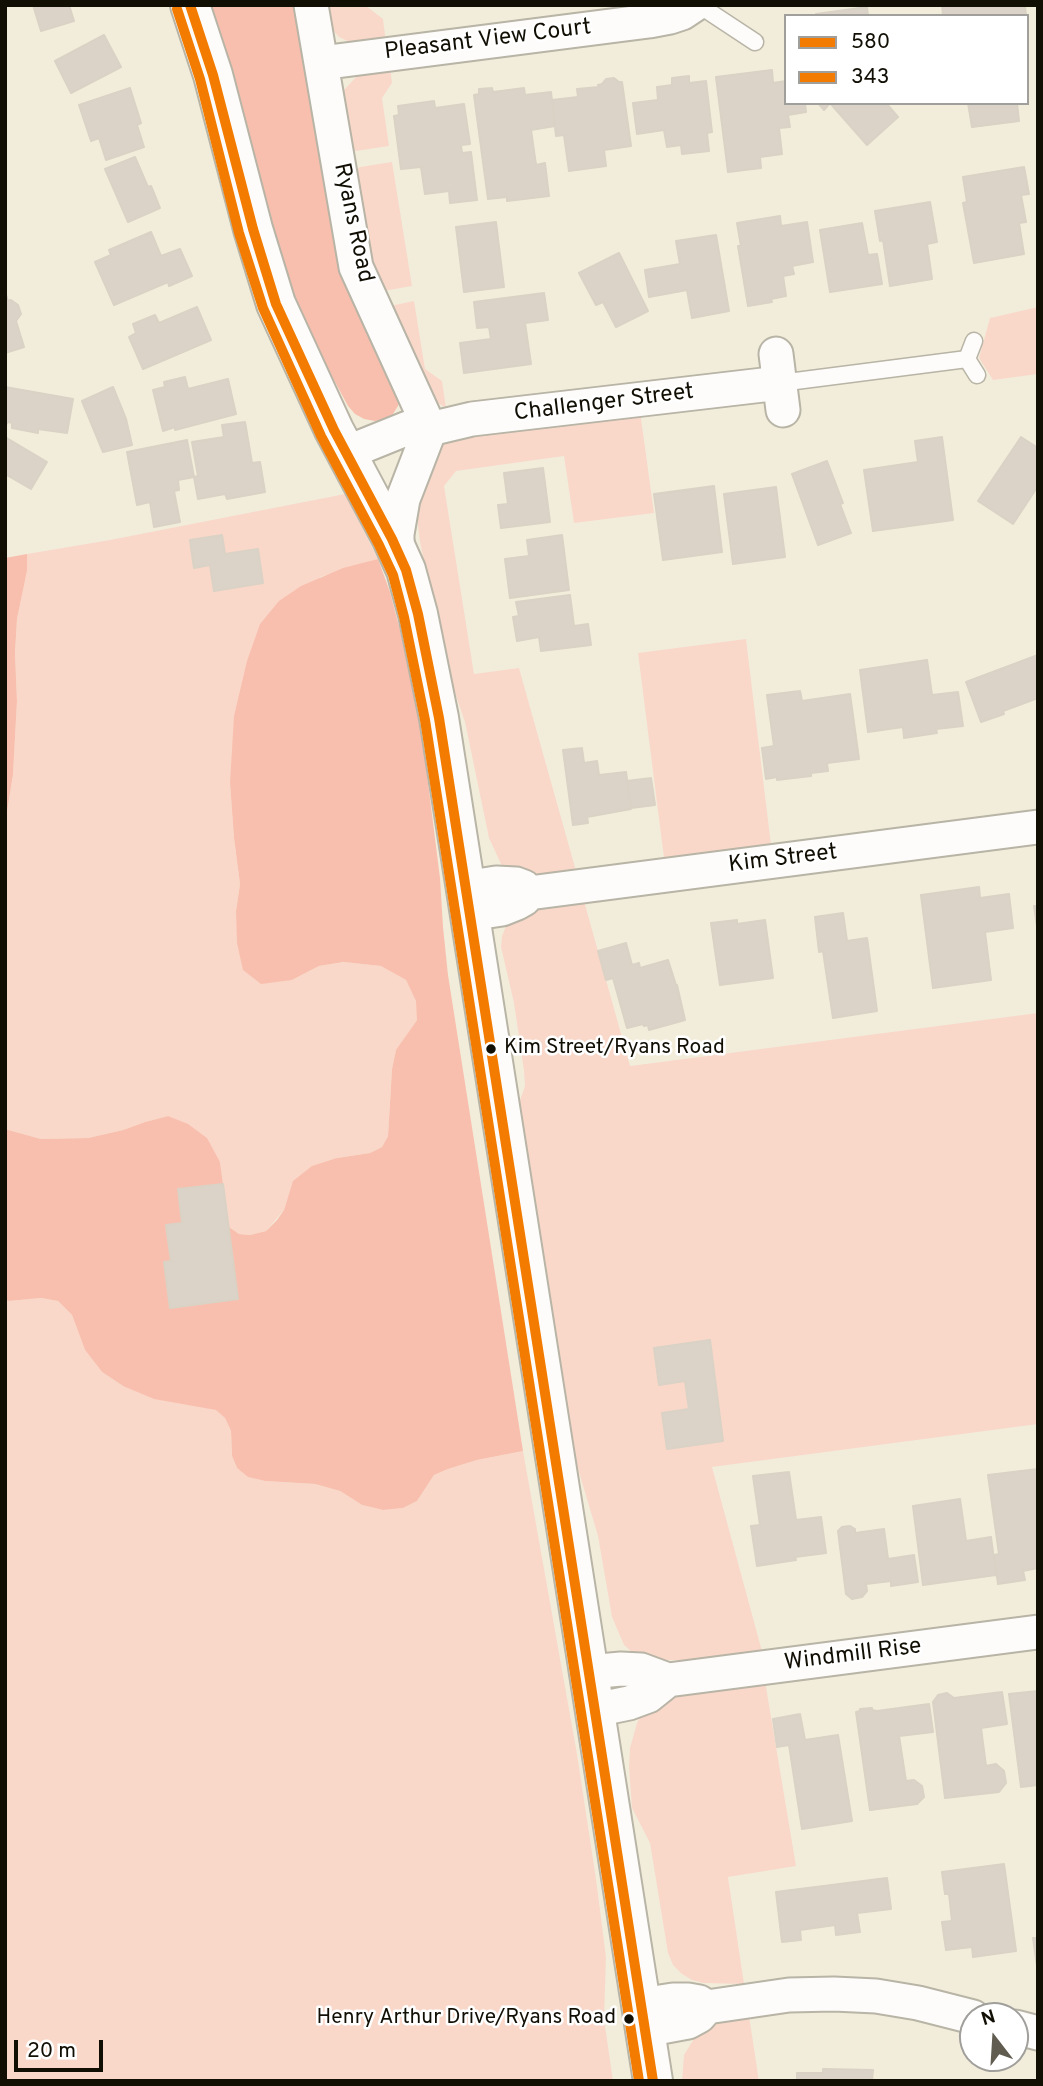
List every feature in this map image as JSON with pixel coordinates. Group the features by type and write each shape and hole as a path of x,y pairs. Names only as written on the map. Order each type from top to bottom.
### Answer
{"main road":[{"path":"190,5 213,75 257,245 276,304 397,550 411,587 424,640 439,718 653,2081"}],"street":[{"name":"Ryans Road","path":"311,5 356,267 430,429"},
{"name":"Pleasant View Court","path":"321,63 649,21 670,17 697,5"},
{"name":"Challenger Street","path":"352,463 408,428 430,429 472,419 779,383"},
{"path":"397,550 403,499 430,429"},
{"name":"Kim Street","path":"467,901 496,883 516,884 529,892 1038,827"},
{"name":"Windmill Rise","path":"589,1672 640,1670 668,1680 1038,1632"},
{"name":"Windmill Rise","path":"595,1710 648,1696 668,1680"},
{"path":"643,2017 673,2000 699,2002 707,2007 789,1995 834,1994 876,1996 959,2013"}],"lane":[{"path":"697,5 755,42"},
{"path":"974,341 967,359 977,375"},
{"name":"Challenger Street","path":"779,383 967,359"}],"shaded area":[{"path":"204,5 298,5 401,401 393,414 384,419 364,419 348,406 321,356 287,282"},
{"path":"323,5 365,5 383,19 386,43 358,46 339,37 331,28"},
{"path":"390,67 392,83 382,98 389,146 356,151 347,148 341,99 344,90 358,75"},
{"path":"392,162 412,286 378,292 351,173 360,167"},
{"path":"414,301 425,369 442,381 446,408 433,400 390,307"},
{"path":"1038,307 1038,374 993,380 979,358 990,318"},
{"path":"640,411 654,513 574,523 564,456 456,471 444,486 474,674 519,668 576,871 530,876 508,871 501,864 489,838 465,722 441,642 416,510 440,446 450,439"},
{"path":"345,494 378,559 320,577 230,783 240,884 236,911 292,980 319,966 345,962 382,966 406,980 417,1001 417,1020 396,1051 392,1069 388,1136 382,1147 370,1153 337,1158 288,1198 284,1210 266,1231 250,1235 239,1234 229,1227 220,1162 168,1116 88,1138 41,1139 5,1129 5,824 13,775 17,701 17,619 27,571 27,554"},
{"path":"27,554 27,571 17,619 17,701 13,775 5,824 5,558"},
{"path":"378,559 400,630 422,735 440,878 448,975 523,1451 448,1469 434,1475 417,1501 403,1508 383,1510 362,1505 340,1491 315,1484 265,1481 248,1477 237,1468 232,1456 231,1431 225,1418 216,1410 154,1399 123,1386 102,1372 85,1350 72,1315 58,1301 41,1298 5,1300 5,1129 41,1139 88,1138 168,1116 188,1124 207,1138 220,1162 229,1227 239,1234 250,1235 266,1231 277,1220 284,1210 293,1181 312,1166 337,1158 370,1153 382,1147 388,1136 392,1069 396,1050 417,1020 416,1001 406,980 381,966 344,962 319,966 292,980 261,984 243,970 237,943 236,911 240,884 230,783 234,716 247,661 260,624 279,601 301,586 343,568"},
{"path":"746,639 771,845 664,858 638,653"},
{"path":"584,901 630,1066 1038,1013 1038,1424 712,1467 763,1655 724,1660 653,1660 633,1653 624,1645 612,1617 598,1536 576,1462 548,1304 518,1106 525,1086 524,1071 514,1003 501,947 506,926 522,911"},
{"path":"41,1298 58,1301 72,1315 85,1350 102,1372 123,1386 216,1409 225,1418 231,1431 232,1456 237,1468 249,1477 265,1481 315,1484 340,1491 362,1505 383,1510 403,1508 417,1501 434,1475 448,1469 523,1451 577,1754 596,1879 606,1957 604,2019 613,2081 5,2081 5,1300"},
{"path":"765,1681 796,1866 728,1877 744,1984 703,1983 682,1974 673,1965 668,1953 650,1843 632,1808 630,1748 642,1714 661,1698"},
{"path":"749,2016 759,2081 682,2081 684,2055 695,2037 712,2023"}],"building":[{"path":"33,5 69,5 74,21 41,31"},
{"path":"942,5 1025,5 1026,14 943,14"},
{"path":"867,7 868,14 816,14"},
{"path":"104,35 121,67 71,93 55,61"},
{"path":"772,70 773,83 784,81 784,105 805,105 806,112 788,115 790,127 779,128 782,154 760,157 761,168 728,172 716,77"},
{"path":"689,76 689,83 706,81 712,132 707,133 709,151 682,154 681,145 667,147 664,130 637,134 633,103 658,100 657,87 672,85 672,78"},
{"path":"614,78 622,82 631,146 604,150 606,166 569,171 564,135 556,136 552,100 578,97 577,89 599,87 606,79"},
{"path":"130,88 141,123 137,125 144,147 106,160 99,138 91,141 79,105"},
{"path":"492,88 493,92 524,88 525,95 551,92 555,126 531,130 536,165 545,163 549,196 507,201 507,197 488,199 474,95 479,94 479,89"},
{"path":"434,101 435,108 464,104 470,144 461,145 462,153 471,152 477,200 450,203 449,191 425,194 421,167 401,169 394,116 399,115 398,106"},
{"path":"832,105 888,105 898,117 867,145"},
{"path":"968,105 1017,105 1019,121 972,127"},
{"path":"135,157 160,208 128,222 105,169"},
{"path":"1024,167 1029,194 1021,195 1026,222 1019,223 1024,254 974,263 963,203 967,202 963,177"},
{"path":"930,202 937,242 927,244 932,279 890,286 883,240 880,241 875,211"},
{"path":"780,216 781,226 807,222 813,262 792,266 794,274 783,276 786,296 771,299 772,302 748,306 737,223"},
{"path":"496,222 504,287 464,292 456,227"},
{"path":"862,223 868,255 877,254 882,284 830,292 820,230"},
{"path":"151,232 161,256 180,249 192,276 169,286 168,282 114,305 95,262 111,255 109,250"},
{"path":"716,235 729,311 692,318 687,290 649,297 645,270 680,264 676,241"},
{"path":"619,253 648,311 616,327 603,302 596,305 579,273"},
{"path":"5,292 8,301 18,305 21,314 16,321 24,347 5,353"},
{"path":"544,293 548,320 525,323 531,364 464,373 460,343 491,339 489,327 477,328 474,302"},
{"path":"197,307 211,340 143,369 129,337 136,333 133,324 155,315 159,323"},
{"path":"185,377 188,389 228,379 236,414 163,431 153,390 165,387 164,382"},
{"path":"5,387 73,399 67,433 38,429 38,433 12,428 12,423 8,422 5,426"},
{"path":"113,387 126,419 132,445 103,452 82,401"},
{"path":"245,422 252,463 260,462 265,492 227,499 225,494 198,499 194,477 198,476 192,442 224,437 222,425"},
{"path":"5,437 47,462 31,489 5,474"},
{"path":"942,437 953,520 873,531 864,470 918,462 915,441"},
{"path":"1021,437 1038,448 1038,486 1013,524 978,501"},
{"path":"187,440 194,477 178,480 179,490 174,491 180,522 154,527 150,502 137,505 127,452"},
{"path":"827,461 851,533 818,545 792,474"},
{"path":"543,468 550,522 501,528 498,505 508,504 504,473"},
{"path":"714,486 722,552 663,560 654,494"},
{"path":"776,487 785,557 733,564 724,494"},
{"path":"222,535 225,554 258,549 263,583 214,591 210,565 194,568 190,540"},
{"path":"562,535 569,590 510,598 505,559 529,556 527,540"},
{"path":"570,595 574,626 588,624 591,645 541,651 539,637 517,641 513,617 519,616 516,602"},
{"path":"1038,655 1038,698 981,722 966,682"},
{"path":"927,660 932,695 958,692 963,726 936,729 937,733 904,738 903,727 868,732 860,670"},
{"path":"800,691 802,701 850,694 859,759 827,763 828,771 811,773 811,776 766,779 762,748 774,746 767,695"},
{"path":"582,748 584,763 597,761 599,775 626,772 631,809 587,817 588,823 573,825 563,750"},
{"path":"651,778 655,805 631,808 627,781"},
{"path":"979,887 980,898 1009,894 1013,928 985,932 991,980 933,988 921,895"},
{"path":"1034,906 1038,906 1038,933"},
{"path":"843,913 847,941 867,938 877,1011 833,1018 823,951 819,952 815,917"},
{"path":"737,920 737,924 765,920 773,978 720,985 711,923"},
{"path":"626,943 632,965 639,963 640,968 668,960 685,1020 649,1030 648,1025 643,1024 627,1028 613,978 606,980 598,951"},
{"path":"223,1184 238,1299 170,1308 164,1262 171,1261 166,1225 182,1223 178,1189"},
{"path":"710,1340 723,1441 667,1449 662,1413 689,1409 685,1381 659,1385 654,1348"},
{"path":"1038,1469 1038,1568 1023,1571 1025,1580 998,1584 994,1555 999,1554 988,1475"},
{"path":"789,1472 796,1520 821,1517 826,1553 757,1566 751,1526 760,1525 753,1476"},
{"path":"960,1499 966,1541 991,1537 996,1575 923,1585 913,1506"},
{"path":"850,1526 855,1529 855,1533 884,1529 888,1559 914,1555 918,1582 891,1586 891,1581 866,1584 867,1591 862,1597 852,1599 846,1594 838,1531 842,1527"},
{"path":"1038,1691 1038,1785 1021,1787 1009,1694"},
{"path":"1002,1692 1007,1724 981,1728 986,1766 996,1764 1004,1771 1006,1783 999,1792 945,1798 933,1702 938,1695 947,1693 954,1698"},
{"path":"929,1704 933,1732 899,1736 906,1781 914,1780 922,1786 924,1797 917,1804 870,1810 856,1712 860,1709 872,1708 877,1711"},
{"path":"800,1714 805,1740 838,1735 852,1821 802,1829 789,1745 777,1747 773,1719"},
{"path":"1004,1864 1016,1951 973,1957 972,1947 946,1950 942,1922 952,1921 949,1894 945,1894 942,1872"},
{"path":"887,1878 891,1909 857,1913 860,1932 836,1935 835,1925 800,1930 801,1940 782,1942 776,1892"},
{"path":"1033,1938 1038,1938 1038,1966 1037,1966"},
{"path":"823,2069 873,2070 872,2081 797,2081 797,2073 823,2073"}],"transit line":[{"name":"580","path":"190,5 213,75 253,229 276,304 334,430 392,539 406,570 418,614 439,718 653,2081"},
{"name":"343","path":"177,9 200,79 239,233 263,308 321,436 393,575 404,617 425,720 639,2081"}],"place":[{"name":"Kim Street/Ryans Road","path":"491,1049"},
{"name":"Henry Arthur Drive/Ryans Road","path":"629,2019"}]}
